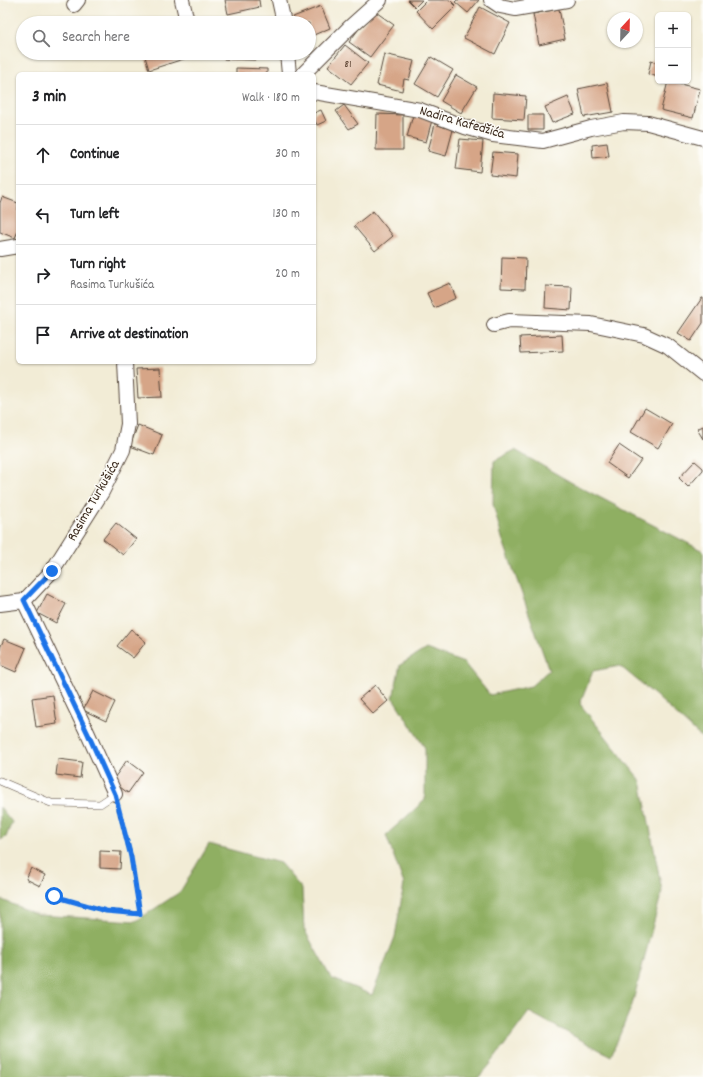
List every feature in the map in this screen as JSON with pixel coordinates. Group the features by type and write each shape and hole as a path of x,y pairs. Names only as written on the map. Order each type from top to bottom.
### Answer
{"street":[{"path":"182,0 186,16"},
{"path":"278,0 282,16"},
{"path":"305,72 350,27 380,0"},
{"path":"491,0 500,6 515,9 567,0"},
{"path":"288,60 289,72"},
{"name":"Nadira Kafedžića","path":"316,92 420,110 465,127 493,135 543,141 591,128 624,122 648,123 703,138"},
{"path":"0,249 16,246"},
{"path":"494,325 509,321 591,324 638,333 668,346 703,374"},
{"name":"Rasima Turkušića","path":"24,600 52,571 102,492 123,450 128,424 125,364"},
{"path":"0,604 24,600 115,794"}],"lane":[{"path":"0,781 51,803 100,804 115,794"}],"path":[{"path":"54,896 106,911 140,914 131,857 115,794"}],"green space":[{"path":"515,450 574,484 703,551 703,739 655,695 620,666 593,671 580,704 641,781 662,891 632,1005 611,1056 529,1012 489,1066 479,1077 0,1077 0,899 38,915 136,921 180,892 209,844 280,863 302,889 304,929 331,978 372,995 395,937 404,884 386,835 425,800 425,748 393,698 400,665 426,649 464,663 490,695 531,686 549,670 502,538 493,504 494,461"},
{"path":"0,807 12,822 6,837 0,840"}],"building":[{"path":"225,0 259,0 260,7 228,14"},
{"path":"408,0 422,0 415,7"},
{"path":"427,0 450,0 456,6 433,29 416,11"},
{"path":"457,0 479,0 468,13 455,2"},
{"path":"321,6 330,28 316,34 316,16 296,16"},
{"path":"480,7 510,23 495,54 464,38"},
{"path":"559,9 565,39 539,45 533,14"},
{"path":"373,10 394,25 370,57 349,42"},
{"path":"345,45 368,63 351,84 328,66"},
{"path":"384,54 414,61 409,80 404,79 402,91 377,85"},
{"path":"431,57 453,70 437,97 415,84"},
{"path":"146,60 180,60 149,70"},
{"path":"651,61 655,62 655,76 648,74"},
{"path":"236,68 267,69 267,72 236,72"},
{"path":"456,75 477,87 461,113 441,101"},
{"path":"607,83 613,112 584,117 578,89"},
{"path":"667,84 680,84 700,89 693,118 661,110"},
{"path":"493,93 526,96 524,120 492,118"},
{"path":"568,97 575,114 552,123 545,107"},
{"path":"344,105 358,124 349,129 336,111"},
{"path":"321,110 326,121 317,125 316,112"},
{"path":"377,114 403,115 403,150 376,150"},
{"path":"413,115 432,120 426,142 407,137"},
{"path":"528,115 543,115 543,130 528,130"},
{"path":"435,124 453,130 446,156 428,151"},
{"path":"460,139 483,141 480,172 456,169"},
{"path":"607,143 609,156 593,158 592,145"},
{"path":"493,152 518,154 516,178 490,175"},
{"path":"2,197 16,202 15,238 0,232 0,203"},
{"path":"373,211 393,236 375,251 354,226"},
{"path":"502,257 526,258 525,289 501,288"},
{"path":"450,283 456,298 434,308 427,293"},
{"path":"546,286 572,287 571,310 545,308"},
{"path":"702,298 703,323 691,341 678,333"},
{"path":"562,335 563,351 521,353 520,337"},
{"path":"160,368 162,397 138,398 136,369"},
{"path":"645,408 672,424 658,448 631,432"},
{"path":"138,425 162,435 154,455 130,446"},
{"path":"703,426 703,439 697,429"},
{"path":"619,445 641,460 628,478 607,463"},
{"path":"695,461 703,468 703,470 688,487 679,478"},
{"path":"116,523 136,539 123,555 103,539"},
{"path":"47,594 66,604 56,623 37,613"},
{"path":"131,629 146,642 133,658 117,646"},
{"path":"4,639 26,648 16,672 0,665 0,648"},
{"path":"375,685 388,701 373,714 359,699"},
{"path":"93,691 115,702 106,721 83,710"},
{"path":"53,695 57,724 36,727 32,698"},
{"path":"58,759 82,762 80,778 56,775"},
{"path":"127,760 143,772 128,793 112,781"},
{"path":"100,851 121,852 120,869 100,868"},
{"path":"31,868 45,875 40,886 26,879"}],"route":[{"path":"52,571 24,600 115,794 131,857 140,914 106,911 54,896"}]}
